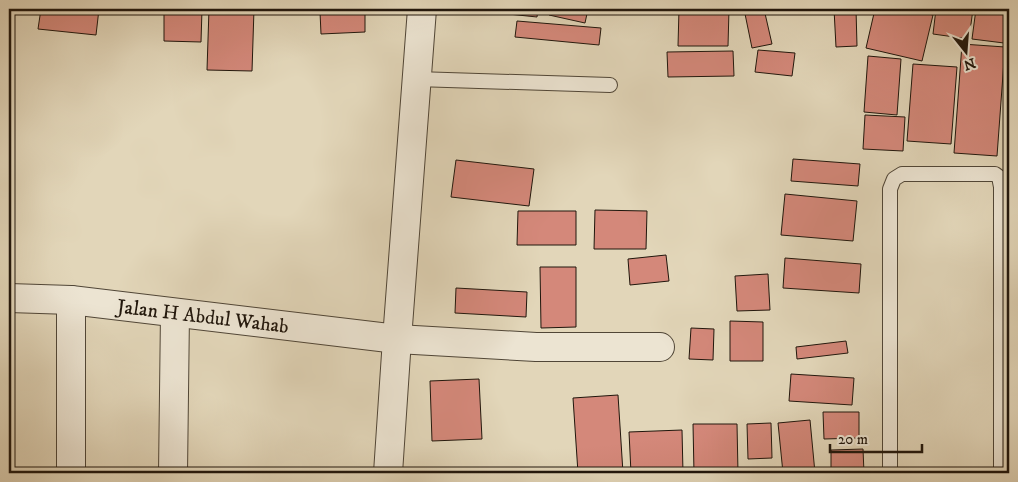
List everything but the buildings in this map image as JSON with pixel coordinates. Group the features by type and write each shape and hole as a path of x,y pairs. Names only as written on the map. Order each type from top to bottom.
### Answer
{"street":[{"path":"388,473 422,9"},
{"name":"Jalan H Abdul Wahab","path":"9,298 71,300 397,339 536,348 660,347"},
{"path":"71,300 72,473"},
{"path":"173,473 175,313"}],"lane":[{"path":"416,79 610,85"},
{"path":"890,473 890,189 894,179 902,174 995,174 999,177 1001,187 1001,473"}]}
